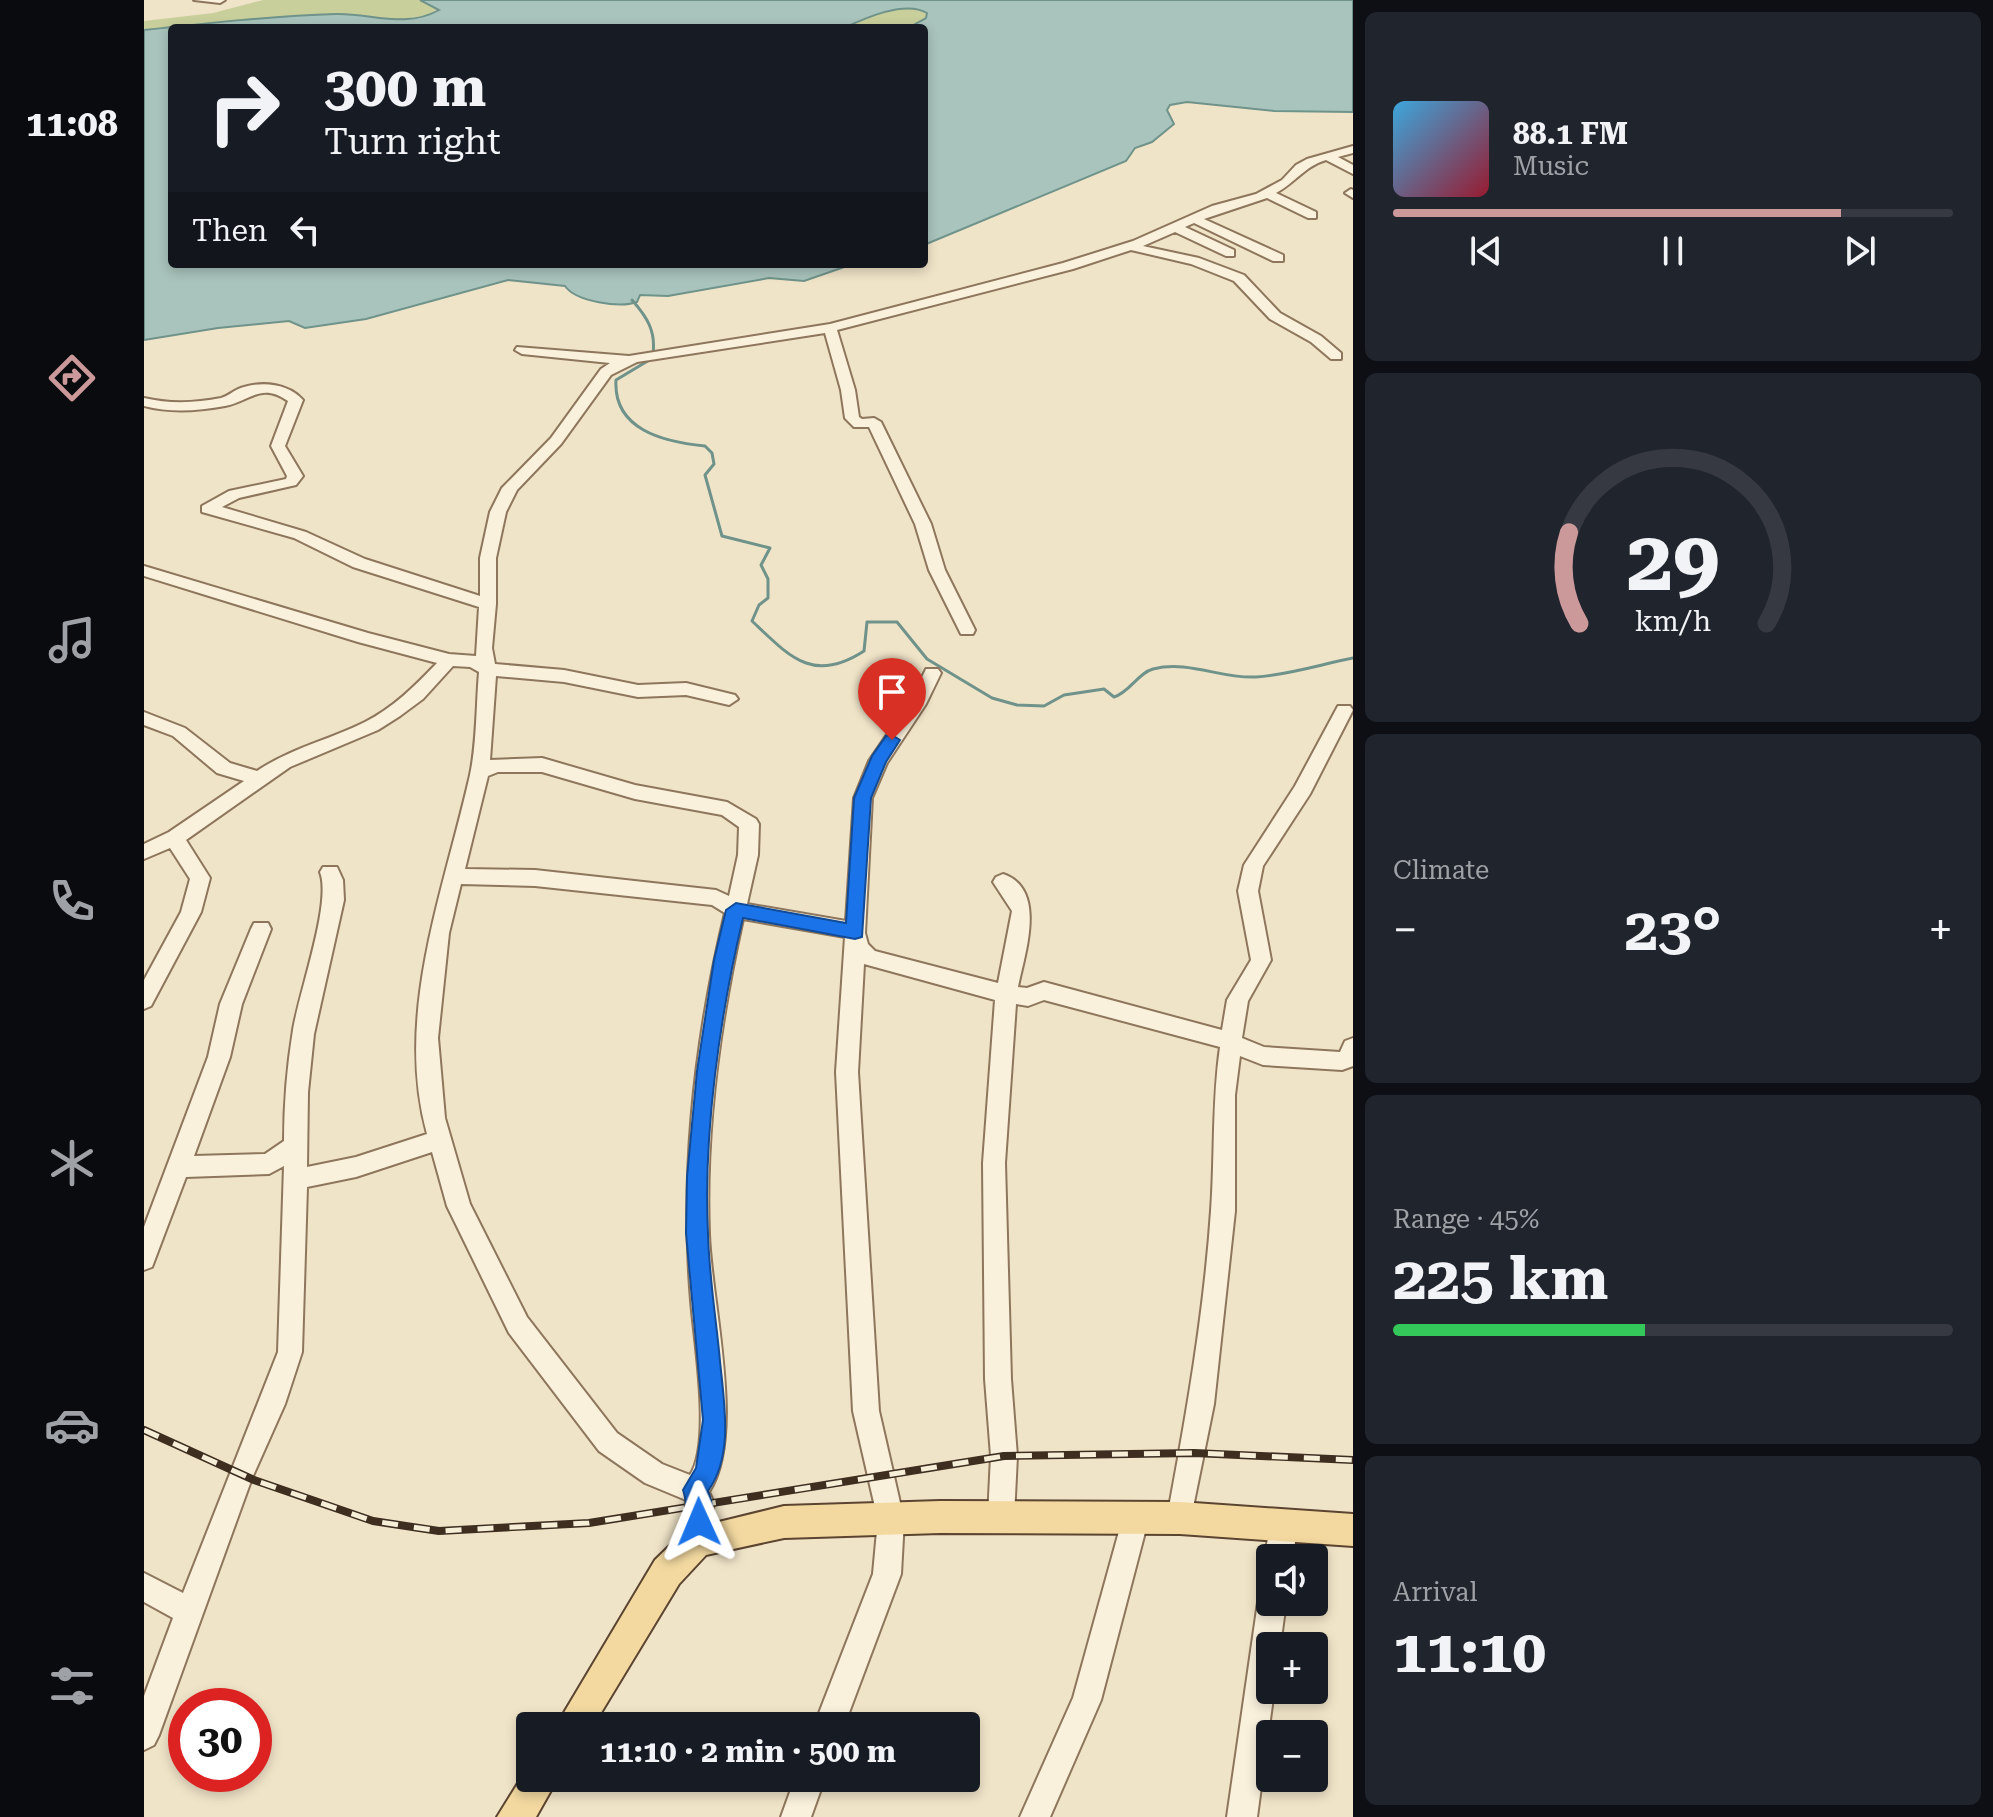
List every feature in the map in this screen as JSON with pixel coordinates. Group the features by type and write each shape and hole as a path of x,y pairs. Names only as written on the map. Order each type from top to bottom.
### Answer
{"main road":[{"path":"582,1712 667,1572 697,1541 784,1522 1001,1517 1180,1518 1282,1542 1353,1530"},
{"path":"515,1817 531,1792"}],"street":[{"path":"199,0 220,0"},
{"path":"522,350 571,357 630,360 830,328 1132,246 1197,220 1216,209 1267,193 1286,183 1300,167 1353,149"},
{"path":"1327,156 1353,170"},
{"path":"1267,193 1312,215"},
{"path":"1197,220 1278,258"},
{"path":"1177,228 1230,253"},
{"path":"1132,246 1146,252 1194,261 1239,278 1275,316 1316,339 1336,356"},
{"path":"830,328 848,390 852,418 859,424 874,422 923,524 937,570 967,630"},
{"path":"571,357 606,372"},
{"path":"630,360 606,372 556,441 520,475 503,499 488,558 488,604 483,648 487,669 480,772 439,933 427,1038 434,1118 459,1206 518,1325 608,1442 654,1474 695,1490 701,1503 697,1541"},
{"path":"144,402 189,406 223,401 246,390 259,388 290,393 296,400 278,446 295,476 291,482 234,494 208,509 300,535 359,563 488,604"},
{"path":"144,571 364,638 449,660 473,661 487,669 564,676 638,691 686,689 729,699"},
{"path":"144,852 176,837 284,762 372,726 417,695 449,660"},
{"path":"834,1712 887,1574 891,1520 866,1411 847,1072 863,798 878,761 920,700 932,673"},
{"path":"1180,1518 1201,1404 1223,1211 1224,1095 1231,1043 1238,1000 1261,960 1248,891 1254,865 1303,789 1344,710"},
{"path":"144,718 179,732 224,768 258,778"},
{"path":"480,772 496,765 542,765 635,792 727,809 749,824 750,834 724,960 707,1071 697,1177 697,1233 714,1420 707,1472 695,1490"},
{"path":"144,1000 191,912 200,878 178,846 176,837"},
{"path":"144,1735 240,1474 272,1404 290,1352 296,1179 294,1147 304,1015 332,907 336,882 330,872"},
{"path":"453,876 535,878 716,898 736,910 855,931"},
{"path":"1001,1517 1004,1456 998,1379 994,1163 1006,994 1022,911 1003,882"},
{"path":"144,1259 219,1057 231,1004 261,929"},
{"path":"855,931 859,948 868,957 1006,994 1028,997 1044,991 1181,1025 1263,1056 1332,1061 1348,1058 1353,1047"},
{"path":"296,1179 356,1167 439,1140"},
{"path":"177,1167 269,1164 294,1147"},
{"path":"1035,1817 1087,1700 1136,1517"},
{"path":"144,1587 191,1612"},
{"path":"1242,1817 1270,1616"},
{"path":"796,1817 805,1792"}],"green space":[{"path":"263,0 420,0 439,8 428,15 392,21 340,14 218,24 168,24 168,28 144,30 144,21 213,13"},
{"path":"900,8 922,9 927,13 926,19 916,24 853,24"}],"water":[{"path":"420,0 1353,0 1353,112 1274,111 1187,102 1170,105 1167,110 1174,124 1152,142 1135,148 1126,161 928,243 928,24 915,24 926,18 927,13 918,10 897,9 854,24 202,24 349,14 401,19 426,16 439,10"},
{"path":"168,28 168,268 841,268 804,281 769,278 668,296 640,295 637,302 629,304 588,300 565,286 508,280 366,319 305,328 289,321 144,340 144,30"}],"waterway":[{"path":"632,300 649,325 653,354"},
{"path":"651,359 616,380 617,397 623,411 632,422 658,437 705,446 712,453 714,464 705,475 722,536 770,548 761,565 768,579 768,598 759,605 752,621 778,646 803,662 816,666 846,661 864,651 867,622 897,622 927,659 992,698 1017,705 1044,706 1064,695 1104,689 1114,697 1153,669 1192,668 1256,677 1353,658"}],"railway":[{"path":"144,1430 254,1480 373,1521 439,1531 589,1523 1004,1456 1194,1453 1353,1460"}],"route":[{"path":"699,1522 701,1503 695,1490 707,1472 714,1420 697,1233 697,1177 707,1071 724,960 736,910 855,931 863,798 878,761 892,740"}]}
